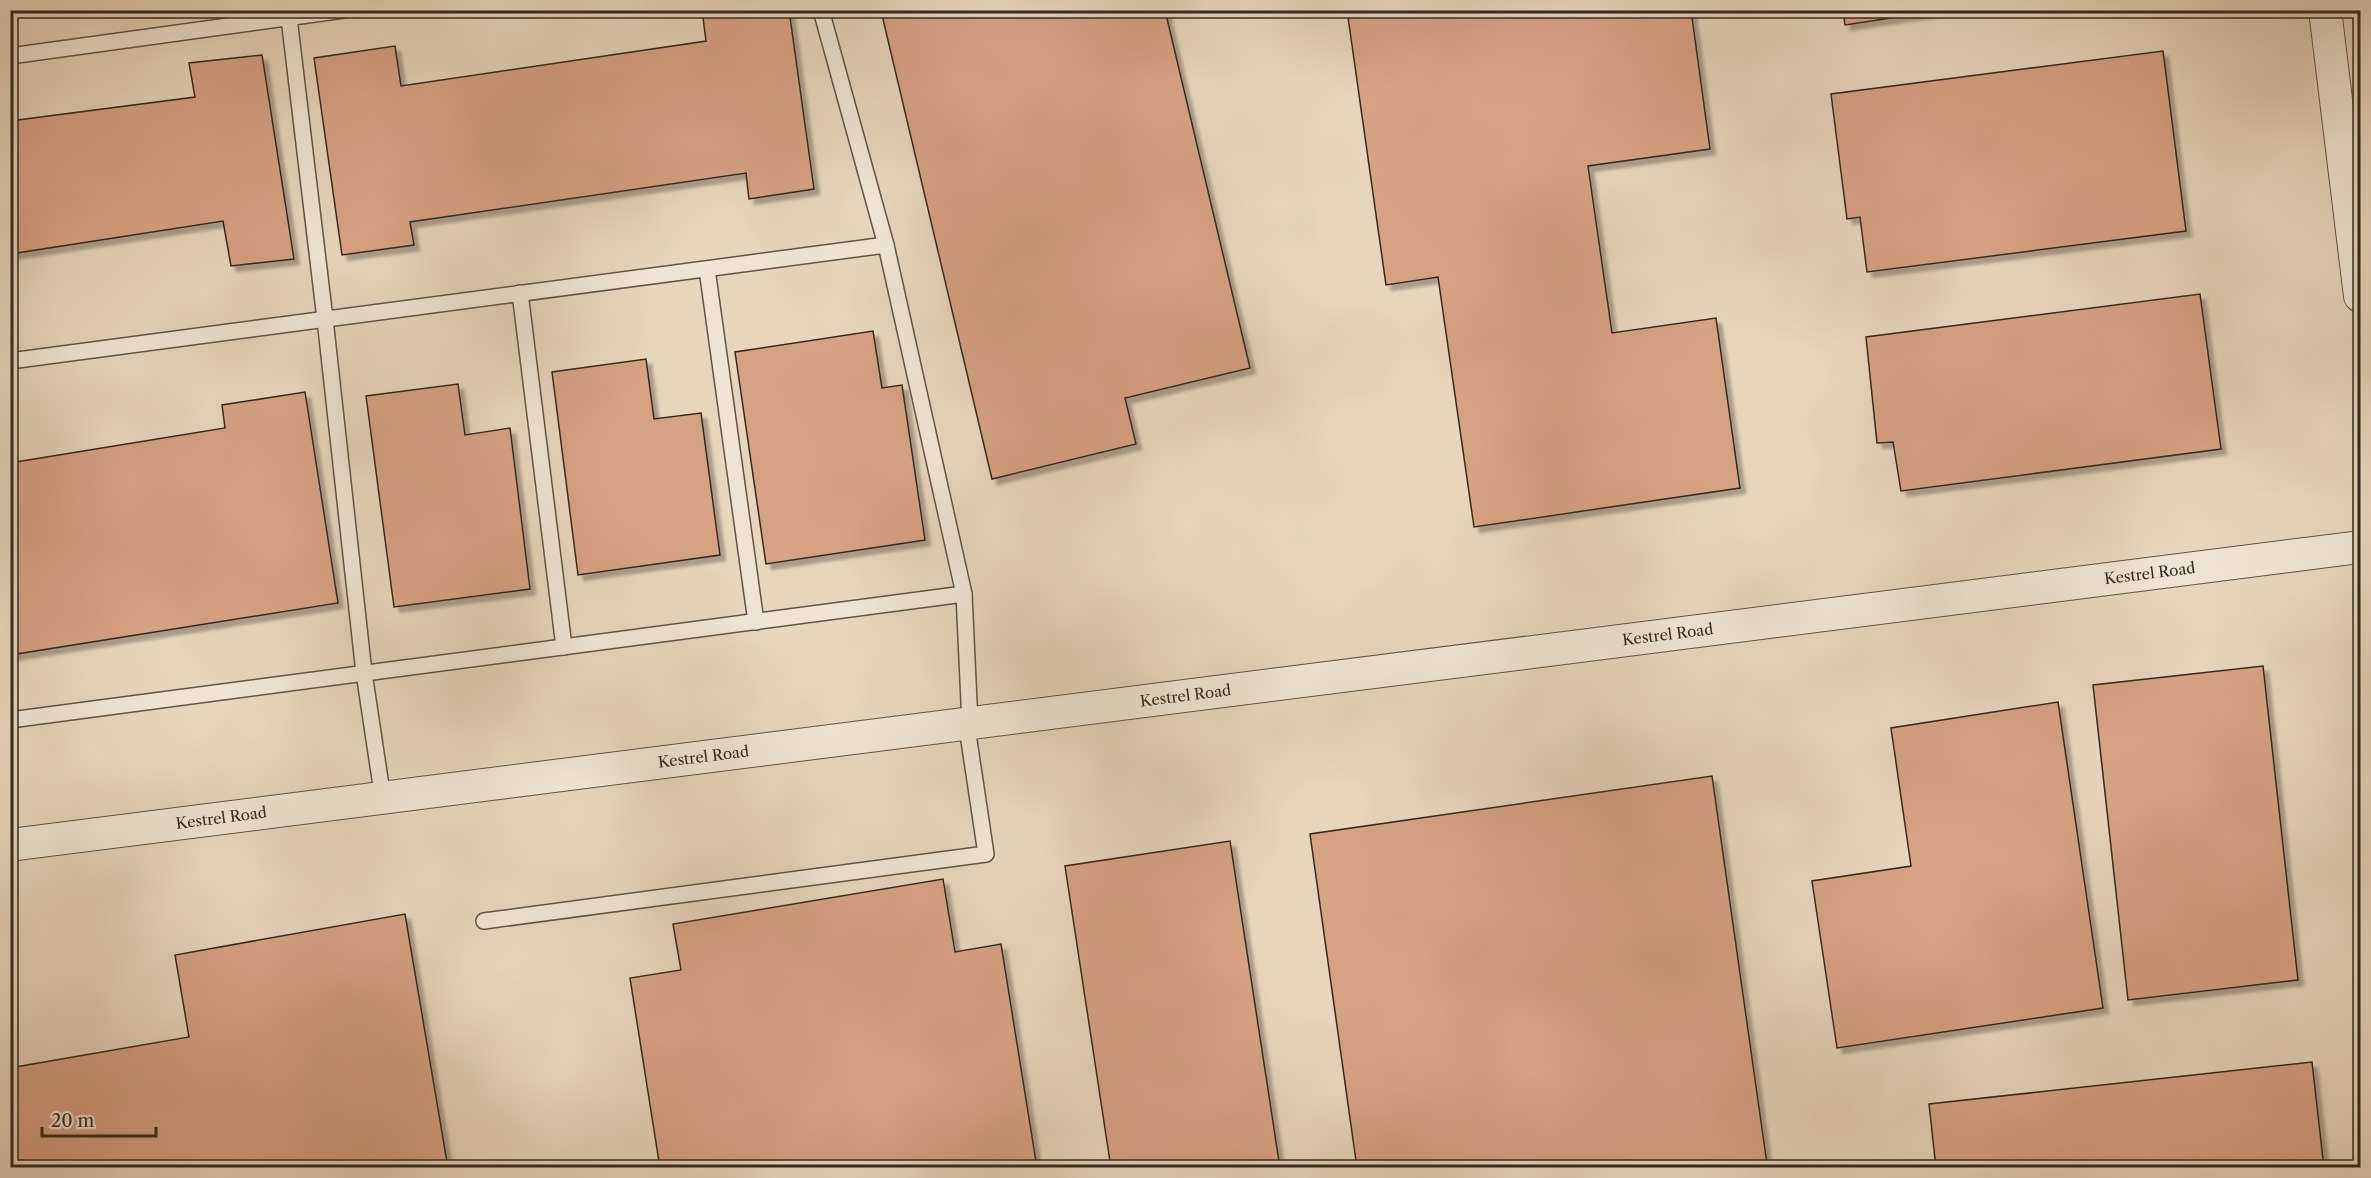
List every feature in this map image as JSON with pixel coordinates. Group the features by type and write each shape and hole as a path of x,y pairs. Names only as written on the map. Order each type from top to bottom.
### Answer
{"street":[{"path":"2325,10 2361,296"},
{"name":"Kestrel Road","path":"10,845 2361,547"}],"lane":[{"path":"10,56 344,10"},
{"path":"484,921 986,854 968,734 970,724 964,594 886,245 821,10"},
{"path":"289,18 364,673 383,799"},
{"path":"10,361 886,245"},
{"path":"706,269 756,622"},
{"path":"520,293 564,646"},
{"path":"10,720 964,594"}],"building":[{"path":"702,10 789,10 814,189 749,199 746,173 410,222 414,245 342,255 314,58 395,46 401,86 706,41"},
{"path":"899,10 1165,10 1250,368 1125,398 1136,444 992,479 882,15"},
{"path":"1347,10 1691,10 1710,149 1588,166 1612,333 1716,318 1740,488 1474,527 1438,277 1386,285"},
{"path":"1843,10 1944,10 1845,25"},
{"path":"2163,51 2186,231 1867,272 1860,217 1847,219 1831,94"},
{"path":"262,55 294,259 231,266 223,221 10,254 10,121 195,97 189,63"},
{"path":"2200,294 2221,449 1901,491 1893,442 1877,443 1866,337"},
{"path":"873,331 882,388 902,385 925,540 766,564 735,352"},
{"path":"646,359 654,419 701,413 720,555 578,575 552,372"},
{"path":"458,384 465,435 510,428 530,589 394,607 366,396"},
{"path":"305,392 338,603 10,655 10,463 225,428 222,405"},
{"path":"2263,666 2298,980 2128,1000 2093,685"},
{"path":"2058,702 2103,1008 1837,1048 1812,881 1911,866 1891,728"},
{"path":"1712,776 1767,1164 1739,1168 1357,1168 1310,834"},
{"path":"1230,841 1280,1168 1111,1168 1065,866"},
{"path":"943,879 955,952 1001,944 1037,1168 660,1168 630,978 681,970 673,924"},
{"path":"405,914 448,1168 10,1168 10,1068 189,1037 175,955"},
{"path":"2312,1062 2324,1168 1936,1168 1929,1104"}]}
